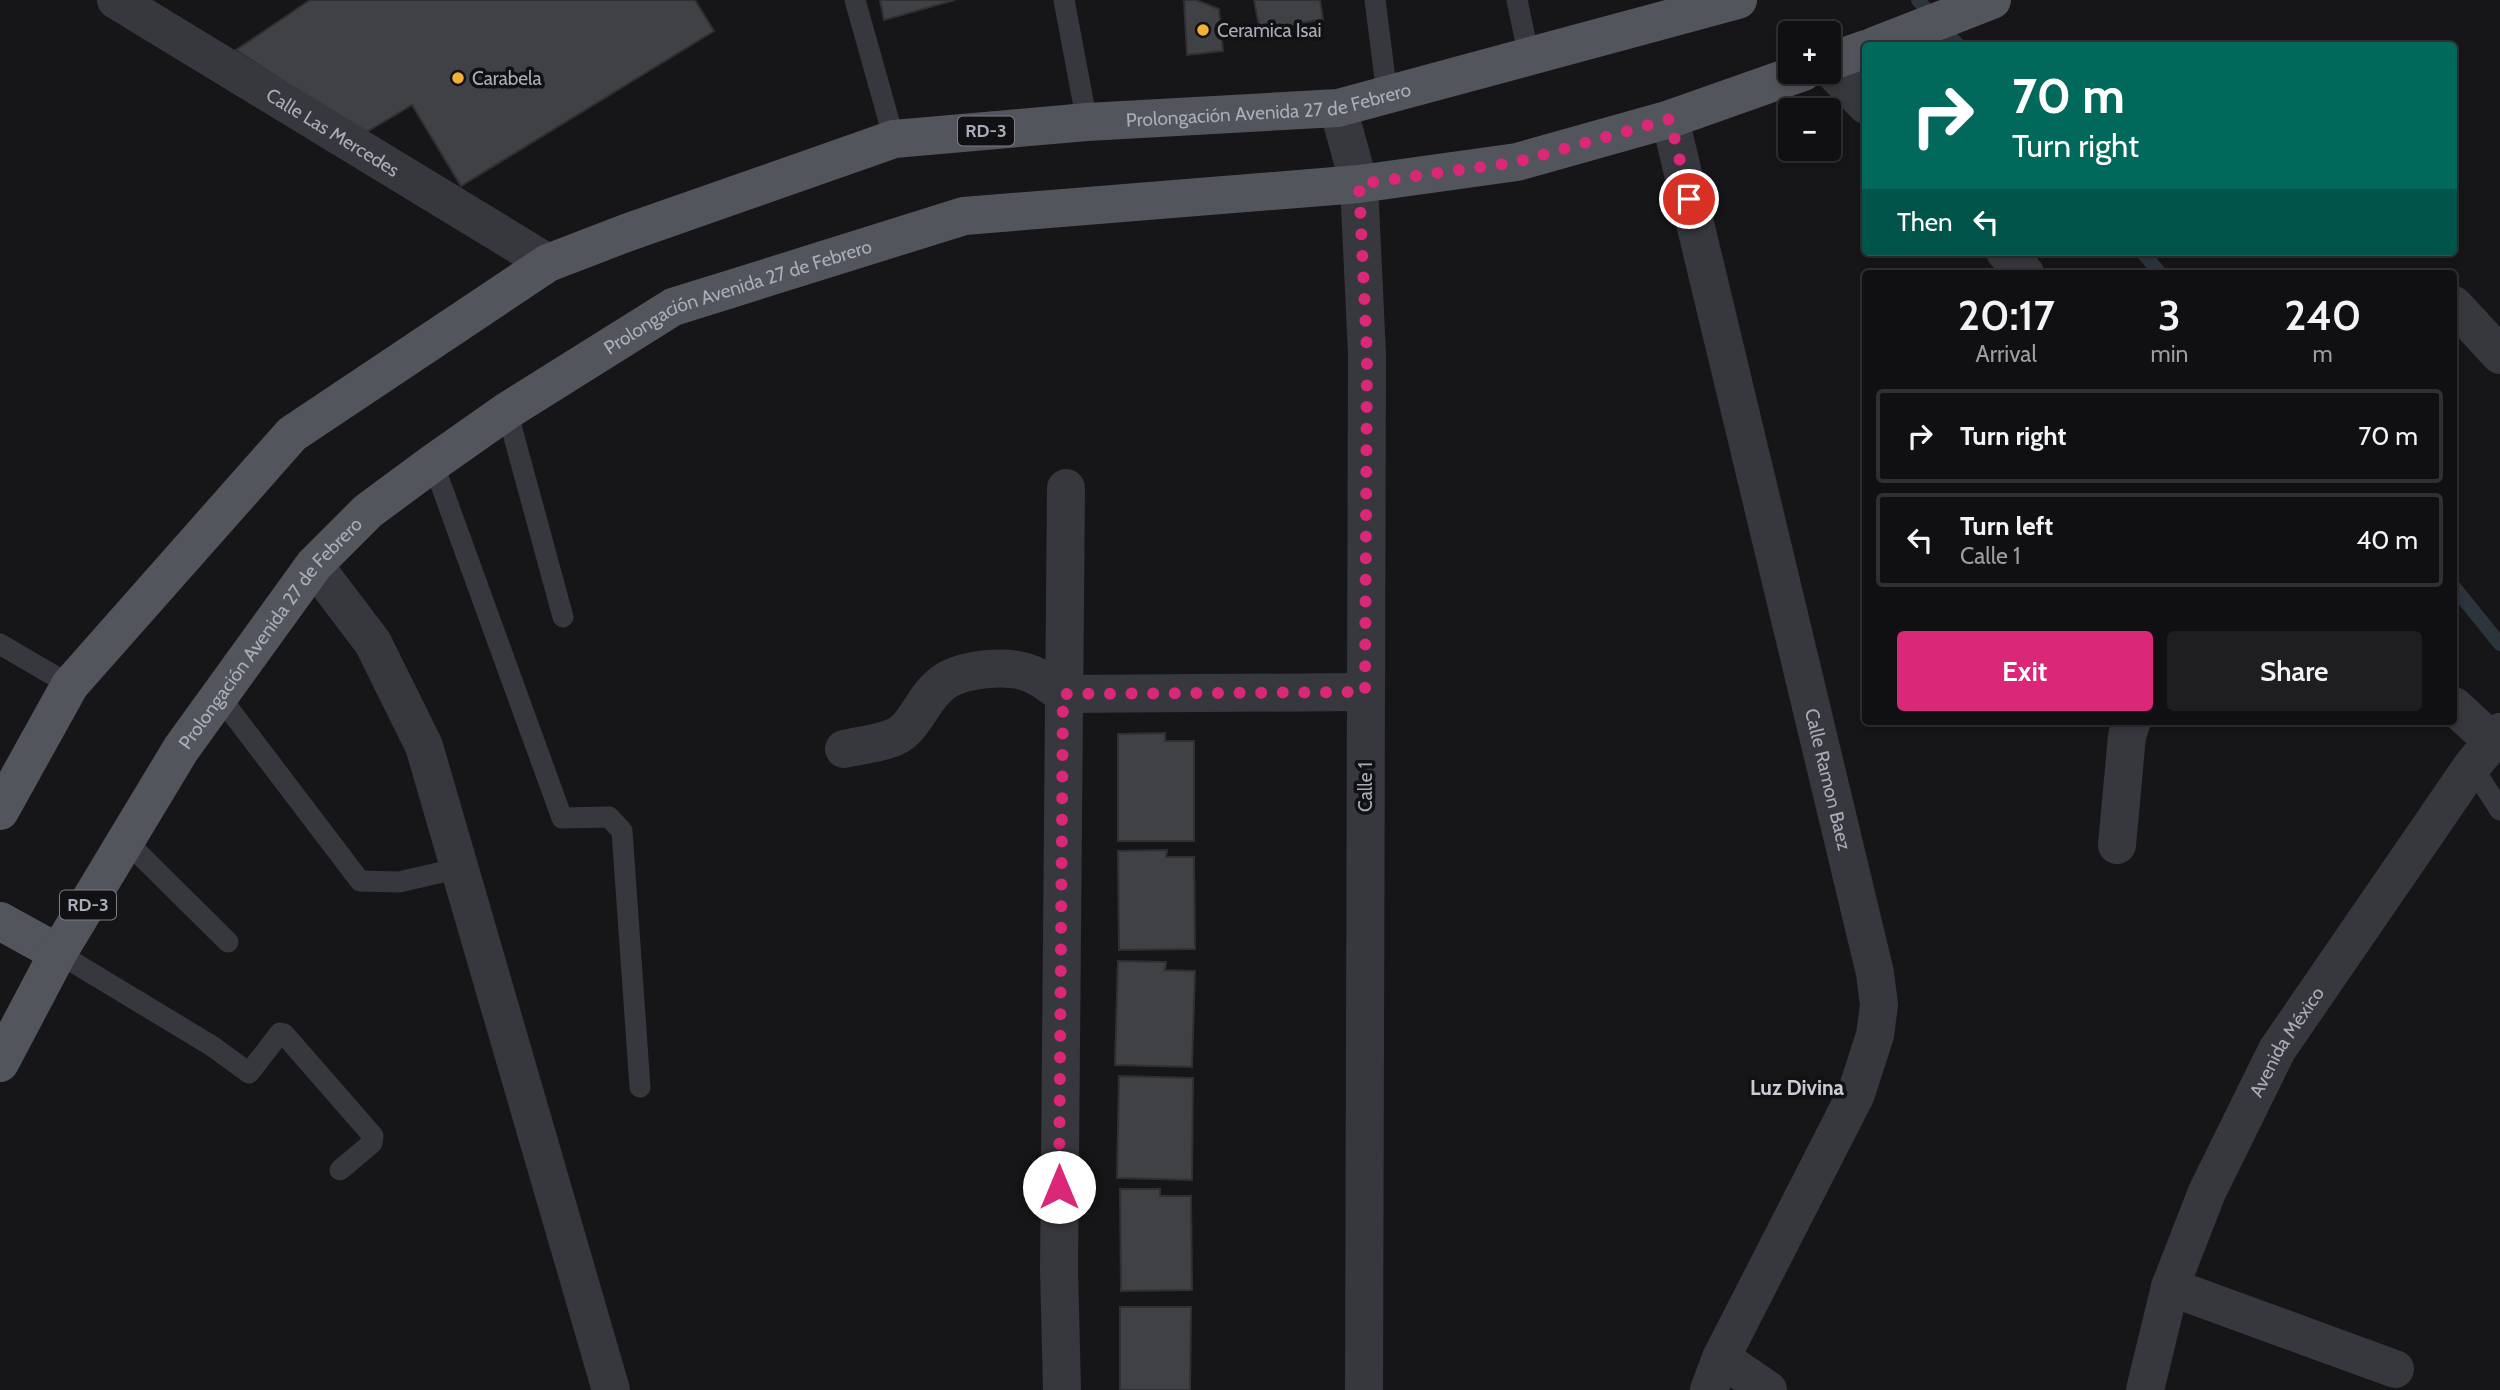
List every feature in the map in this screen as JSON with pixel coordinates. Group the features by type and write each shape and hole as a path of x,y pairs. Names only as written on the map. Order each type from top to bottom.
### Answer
{"main road":[{"name":"Prolongación Avenida 27 de Febrero","path":"0,811 70,685 292,434 548,263 894,139 1087,122 1339,107 1738,0"},
{"path":"1884,42 1992,0"},
{"path":"1841,60 1862,51"},
{"name":"Prolongación Avenida 27 de Febrero","path":"0,1063 58,953 181,749 314,565 368,511 433,463 507,411 673,307 964,216 1359,184 1517,162 1670,119 1778,81"},
{"path":"0,921 58,953"}],"street":[{"name":"Calle Las Mercedes","path":"120,1 548,263"},
{"path":"1841,78 1862,101"},
{"name":"Calle 1","path":"1339,107 1359,184 1367,354 1364,1390"},
{"name":"Calle Ramon Baez","path":"1670,119 1875,973 1879,1005 1875,1035 1856,1094 1715,1374 1768,1390"},
{"path":"2009,256 2022,270"},
{"path":"2457,308 2500,355"},
{"path":"1062,1390 1059,1269 1066,488"},
{"path":"314,565 373,643 424,746 611,1390"},
{"path":"844,749 891,739 905,730 924,701 946,680 967,673 1024,671 1041,678 1063,694 1365,692"},
{"path":"2457,710 2488,747"},
{"path":"2117,845 2127,736 2131,725"},
{"name":"Avenida México","path":"2145,1390 2170,1287 2207,1192 2277,1050 2488,747"},
{"path":"2170,1287 2395,1369"}],"lane":[{"path":"855,0 894,139"},
{"path":"1064,0 1087,122"},
{"path":"1375,0 1387,94"},
{"path":"1517,0 1529,57"},
{"path":"507,411 563,617"},
{"path":"433,463 562,818 609,817 622,831 640,1087"},
{"path":"0,644 70,685"},
{"path":"220,697 360,881 399,882 460,868"},
{"path":"2488,747 2500,810"},
{"path":"126,841 228,942"},
{"path":"58,953 212,1046 249,1073 279,1033 284,1034 373,1136 372,1143 341,1170"}],"building":[{"name":"Carabela","path":"310,0 695,0 714,31 461,186 412,105 363,134 236,50"},
{"path":"880,0 955,0 884,20"},
{"name":"Ceramica Isai","path":"1184,0 1196,0 1219,9 1223,51 1187,55"},
{"path":"1254,0 1320,0 1323,19 1260,31"},
{"path":"1165,733 1165,741 1194,741 1194,841 1118,841 1118,734"},
{"path":"1167,850 1166,857 1194,857 1195,949 1119,950 1118,851"},
{"path":"1118,961 1166,962 1165,970 1195,971 1192,1067 1115,1065"},
{"path":"1119,1076 1193,1078 1192,1180 1117,1178"},
{"path":"1120,1189 1160,1189 1160,1196 1191,1196 1192,1290 1121,1291"},
{"path":"1120,1307 1191,1307 1190,1390 1120,1390"}],"waterway":[{"path":"1918,0 1955,42"},
{"path":"2145,256 2157,270"},
{"path":"2457,591 2500,644"}],"place":[{"name":"Ceramica Isai","path":"1203,30"},
{"name":"Carabela","path":"458,78"}],"district":[{"name":"Luz Divina","path":"1797,1088"}],"route":[{"path":"1059,1187 1063,694 1365,692 1367,354 1359,184 1517,162 1670,119 1689,199"}]}
